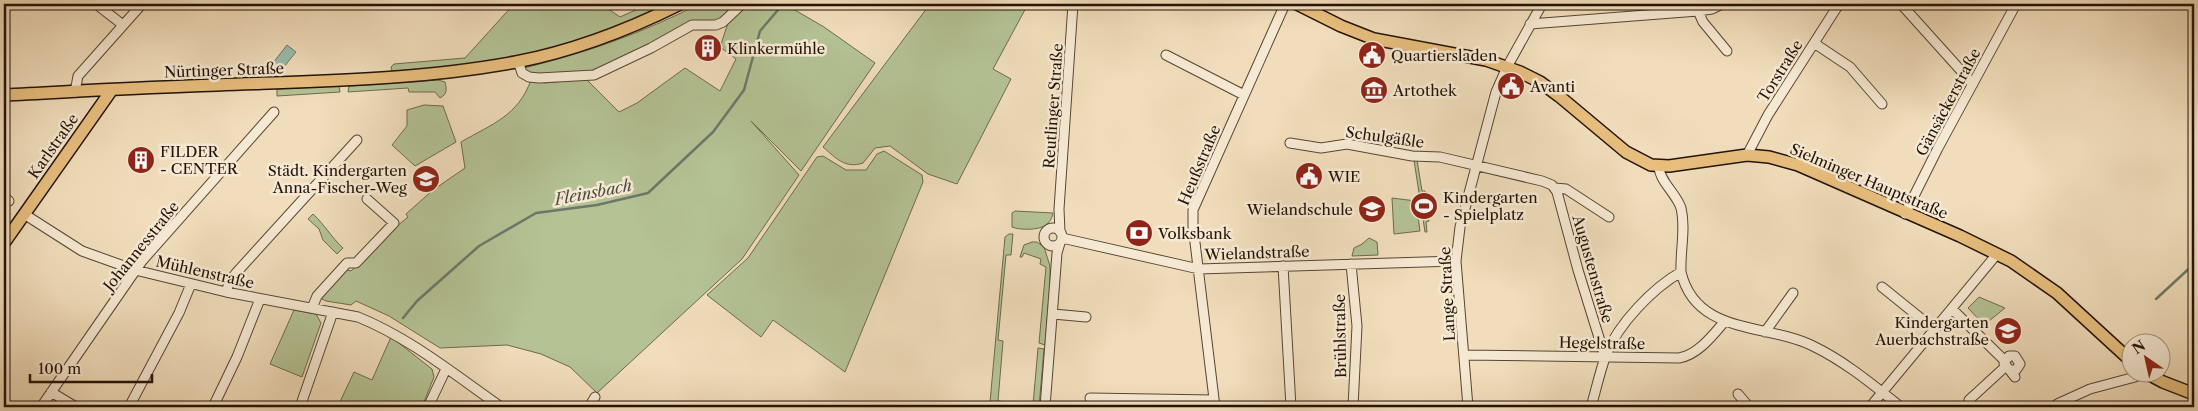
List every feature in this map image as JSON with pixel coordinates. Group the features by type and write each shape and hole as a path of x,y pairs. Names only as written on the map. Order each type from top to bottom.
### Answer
{"main road":[{"name":"Nürtinger Straße","path":"4,95 273,84 446,72 518,61 605,37 680,4"},
{"name":"Sielminger Hauptstraße","path":"1297,4 1346,29 1374,39 1486,60 1531,77 1547,87 1636,158 1659,167 1747,155 1769,157 1798,165 1997,254 2022,268 2055,291 2120,351"},
{"name":"Karlstraße","path":"4,243 111,91"},
{"path":"2168,384 2194,394"}],"street":[{"path":"96,4 123,25"},
{"path":"74,92 78,76 142,4"},
{"path":"518,61 522,73 539,78 594,75 651,48 692,25 716,25 723,22 742,4"},
{"name":"Reutlinger Straße","path":"1045,407 1055,274 1061,237 1059,209 1073,4"},
{"name":"Heußstraße","path":"1214,404 1193,226 1193,210 1285,4"},
{"name":"Lange Straße","path":"1468,407 1456,260 1459,234 1475,166 1496,92 1507,67 1542,4"},
{"path":"1530,24 1698,11 1712,9 1722,4"},
{"name":"Torstraße","path":"1747,155 1768,115 1839,4"},
{"path":"1902,4 1973,84"},
{"name":"Gänsäckerstraße","path":"1905,214 2016,4"},
{"path":"1698,11 1703,22 1727,51"},
{"path":"1814,43 1850,67 1882,104"},
{"path":"1166,55 1244,95"},
{"name":"Johannesstraße","path":"41,407 135,270 274,112"},
{"path":"226,292 236,272 357,140"},
{"name":"Schulgäßle","path":"1290,143 1321,148 1347,144 1412,156 1440,157 1475,166"},
{"name":"Augustenstraße","path":"1475,166 1542,181 1555,188 1566,189 1609,217"},
{"path":"1659,167 1661,176 1673,192 1682,213 1681,272 1686,286 1696,302 1725,320 1800,340 1812,346 1851,368 1901,407"},
{"name":"Augustenstraße","path":"1555,188 1605,357"},
{"path":"312,308 317,296 347,263 356,263 394,223 367,199"},
{"name":"Reutlinger Straße","path":"1050,228 1059,209"},
{"name":"Mühlenstraße","path":"24,214 82,251 135,270 226,292 358,317 384,328 446,368 500,407"},
{"path":"1050,228 1055,228 1061,237 1055,246 1047,244 1044,235 1050,228"},
{"name":"Wielandstraße","path":"1061,237 1199,270 1456,260"},
{"name":"Reutlinger Straße","path":"1047,244 1052,254 1055,274"},
{"path":"1870,407 1997,254"},
{"name":"Brühlstraße","path":"1350,264 1357,332 1354,407"},
{"path":"1283,266 1291,407"},
{"path":"1591,407 1605,357 1629,318 1660,288 1681,272"},
{"path":"129,407 179,314 191,284"},
{"path":"1882,287 1934,329"},
{"path":"1765,332 1793,293"},
{"path":"214,407 237,357 260,298"},
{"path":"1952,309 2009,369 1969,400"},
{"path":"300,407 333,312"},
{"path":"1053,314 1086,317"},
{"name":"Hegelstraße","path":"1464,355 1685,357 1705,343 1725,320"},
{"path":"428,407 446,368"},
{"path":"2057,404 2090,389 2120,381"},
{"path":"51,392 76,407"},
{"path":"1738,394 1749,407"},
{"path":"589,407 595,397"},
{"path":"1090,398 1121,403 1214,404"}],"green space":[{"path":"514,4 601,4 620,17 649,4 669,4 559,46 521,56 473,64 392,71 391,67 394,64 465,58"},
{"path":"699,4 737,4 724,17 716,21 673,32 593,72 538,77 525,71 524,68 569,56 635,33"},
{"path":"746,4 794,4 788,6 824,27 875,63 801,171 751,121 799,175 742,259 597,393 570,367 541,354 507,345 440,348 389,316 356,301 351,305 322,299 323,293 344,269 351,271 385,236 408,217 406,214 433,190 465,168 461,142 503,118 511,111 526,92 531,80 545,83 586,79 619,112 637,103 685,68 720,91 736,59 720,47 728,23"},
{"path":"930,4 1028,4 993,69 1011,79 957,184 928,174 890,146 875,148 863,163 851,165 841,161 823,147"},
{"path":"438,80 445,82 446,87 446,92 440,98 435,92 409,92 408,88 348,92 349,86"},
{"path":"339,86 340,92 277,96 277,89"},
{"path":"424,105 443,106 456,142 415,166 392,145 407,126 407,110"},
{"path":"884,151 922,175 923,182 845,372 773,320 761,337 707,295 748,258 817,157 823,156 846,170 866,170 877,154"},
{"name":"Kindergarten - Spielplatz","path":"1414,160 1417,160 1422,191 1425,191 1429,221 1426,222 1427,232 1425,232"},
{"path":"1392,198 1416,201 1420,231 1394,234"},
{"path":"1015,211 1053,213 1049,222 1040,228 1019,229 1012,227 1012,213"},
{"path":"313,214 343,248 337,254 323,240 319,229 308,219"},
{"path":"1013,234 1011,255 1006,255 998,340 1003,341 998,401 1033,405 1038,348 1044,349 1039,407 1007,407 990,402 1005,237"},
{"path":"1369,238 1377,242 1378,255 1352,256 1354,248"},
{"path":"1037,242 1044,247 1050,266 1045,345 1039,343 1046,267 1040,264 1041,259 1024,253 1020,257 1024,245"},
{"path":"1979,297 2005,308 1984,325 1968,308"},
{"path":"294,310 316,314 321,323 302,377 270,364"},
{"path":"391,337 432,369 434,377 422,407 338,406 354,372 372,380"}],"shaded area":[{"path":"287,45 296,52 279,73 265,73"}],"waterway":[{"name":"Fleinsbach","path":"403,318 417,301 479,246 536,213 597,205 648,193 713,132 744,90 760,31 783,4"},
{"path":"2156,299 2194,264"}],"place":[{"name":"Klinkermühle","path":"708,48"},
{"name":"Quartiersladen","path":"1372,55"},
{"name":"Avanti","path":"1511,86"},
{"name":"Artothek","path":"1374,90"},
{"name":"FILDER - CENTER","path":"141,160"},
{"name":"WIE","path":"1309,176"},
{"name":"Städt. Kindergarten Anna-Fischer-Weg","path":"426,179"},
{"name":"Kindergarten - Spielplatz","path":"1424,206"},
{"name":"Wielandschule","path":"1372,209"},
{"name":"Volksbank","path":"1139,233"},
{"name":"Kindergarten Auerbachstraße","path":"2008,331"}]}
